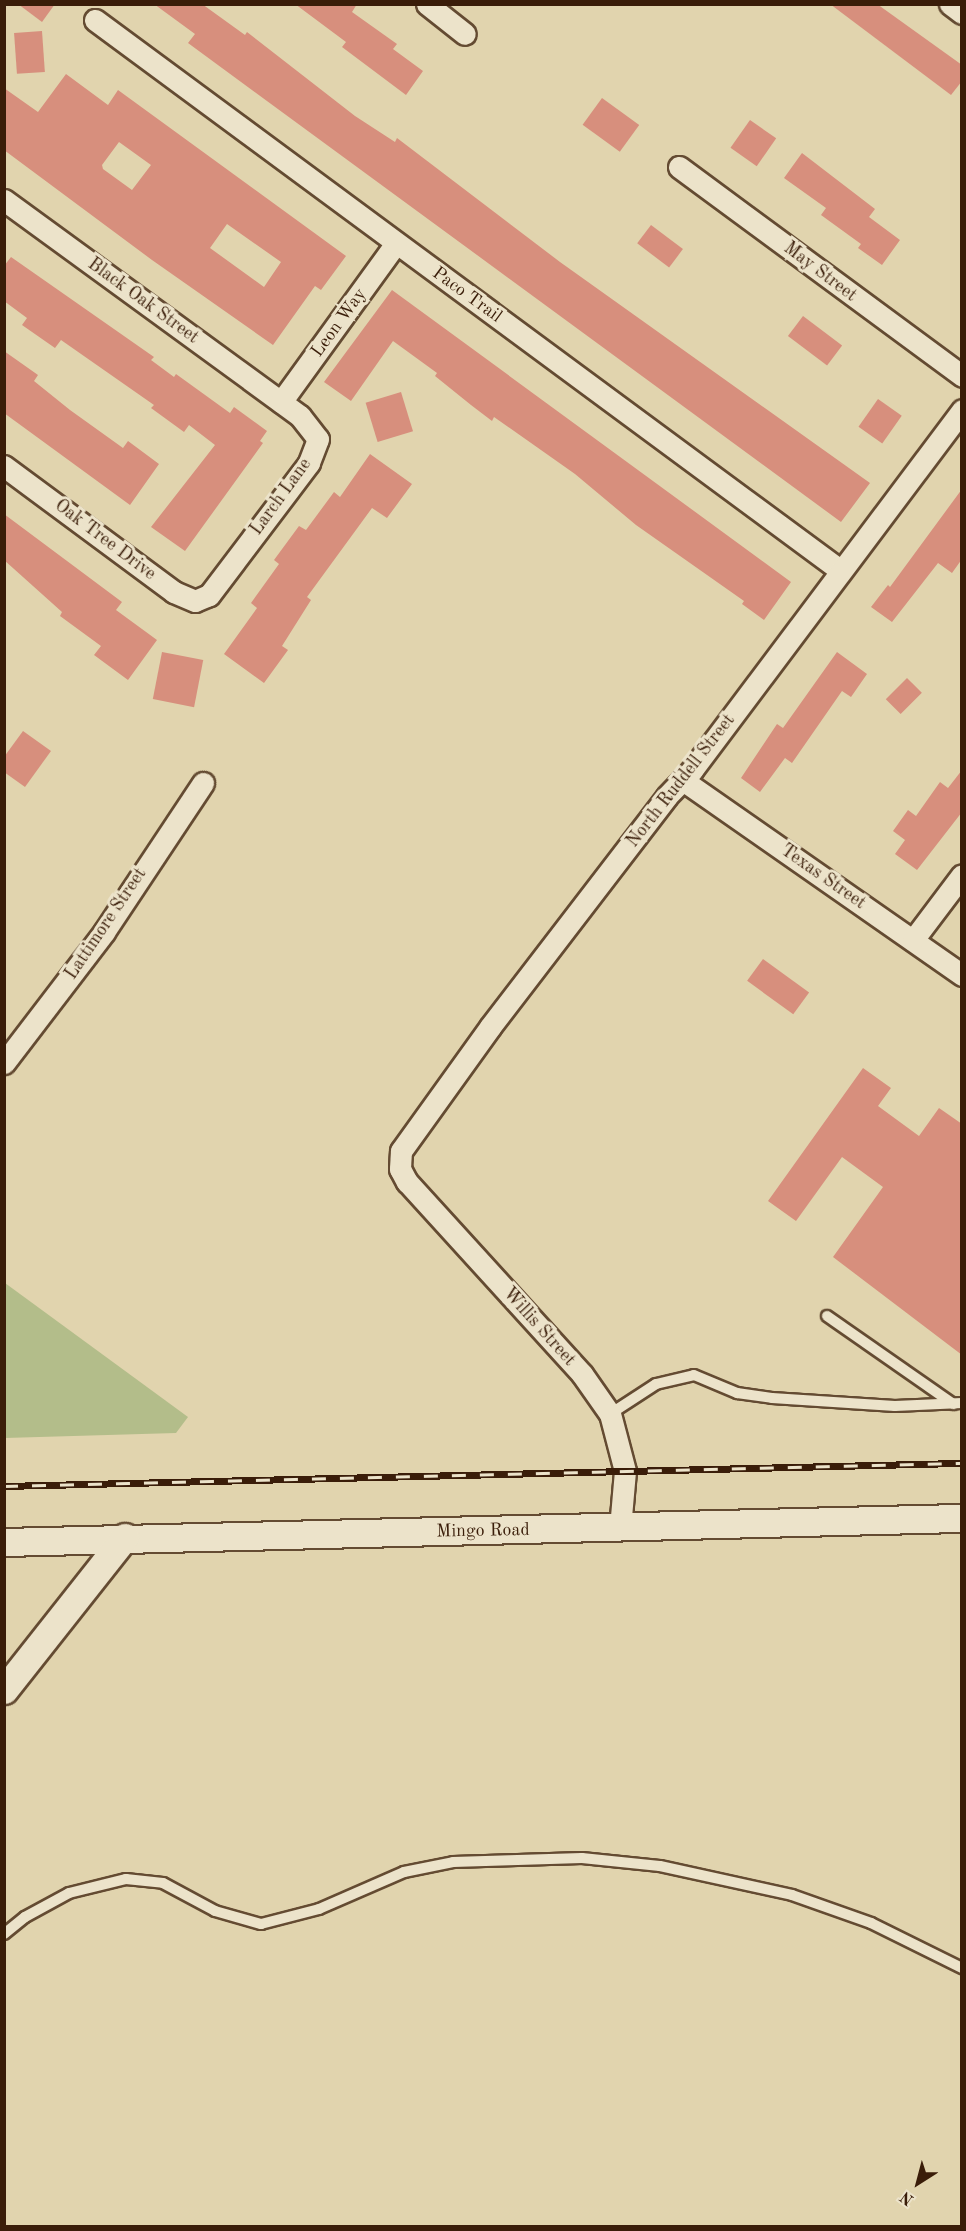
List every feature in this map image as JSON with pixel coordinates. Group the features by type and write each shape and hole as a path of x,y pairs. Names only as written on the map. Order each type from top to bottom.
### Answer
{"street":[{"path":"427,4 465,34"},
{"path":"950,4 962,13"},
{"name":"Paco Trail","path":"96,20 840,570"},
{"name":"May Street","path":"679,167 962,376"},
{"name":"Black Oak Street","path":"4,200 281,402"},
{"name":"Leon Way","path":"281,402 396,243"},
{"name":"Larch Lane","path":"209,595 309,463 318,439 300,416 281,402"},
{"name":"North Ruddell Street","path":"401,1151 497,1018 667,796 684,781 962,410"},
{"name":"Oak Tree Drive","path":"4,465 174,592 195,601 209,595"},
{"name":"Texas Street","path":"684,781 962,975"},
{"name":"Lattimore Street","path":"4,1063 104,932 203,783"},
{"path":"913,940 962,876"},
{"name":"Willis Street","path":"401,1151 400,1169 407,1182 582,1374 610,1414 625,1471 620,1528"},
{"name":"Mingo Road","path":"4,1542 125,1537 620,1528 962,1518"},
{"path":"4,1690 125,1537"}],"lane":[{"path":"827,1316 957,1404"},
{"path":"610,1414 656,1383 694,1375 737,1393 772,1398 895,1406 957,1404"},
{"path":"4,1934 47,1903 78,1891 126,1880 163,1883 214,1911 261,1924 319,1909 404,1872 462,1862 582,1858 660,1866 792,1895 871,1923 962,1968"}],"green space":[{"path":"5,1283 188,1417 176,1433 5,1438"}],"building":[{"path":"18,4 55,4 42,22"},
{"path":"154,4 202,4 245,35 247,32 355,116 395,142 397,138 560,262 870,483 841,522 188,43 195,34"},
{"path":"295,4 357,4 352,12 397,44 393,49 423,71 406,95 342,47 346,42"},
{"path":"830,4 877,4 962,65 962,81 951,95"},
{"path":"42,31 45,72 17,74 14,33"},
{"path":"66,74 108,105 118,90 346,256 321,290 315,286 273,345 152,260 4,150 4,88 38,112","holes":["119,142 151,165 132,190 103,169 102,165","227,224 281,262 264,287 210,248"]},
{"path":"602,98 639,125 620,152 583,125"},
{"path":"750,120 776,138 757,166 730,148"},
{"path":"802,153 875,209 869,217 900,240 882,265 858,248 861,244 821,215 826,208 784,178"},
{"path":"651,225 683,249 669,267 637,243"},
{"path":"11,257 154,357 151,360 174,377 176,374 230,413 234,407 267,431 260,441 263,443 185,551 151,527 215,445 189,425 184,432 151,408 154,405 61,340 55,348 22,325 27,318 4,301 4,266"},
{"path":"392,290 791,582 764,620 742,604 744,601 636,525 575,474 494,417 492,421 435,376 437,373 393,341 351,401 324,382"},
{"path":"803,316 842,345 827,365 788,336"},
{"path":"4,351 38,375 34,381 70,410 123,448 128,441 159,464 130,505 4,413"},
{"path":"401,392 413,431 378,442 366,403"},
{"path":"878,399 902,416 882,443 858,427"},
{"path":"370,454 412,484 387,518 372,508 307,597 311,600 282,646 288,650 264,683 224,654 257,608 251,603 279,564 274,560 299,526 306,530 334,492 340,497"},
{"path":"962,489 962,559 952,573 938,563 892,622 871,607 888,585 890,587"},
{"path":"4,514 122,602 116,610 157,640 128,680 94,655 101,646 60,616 62,612 4,560"},
{"path":"162,652 203,660 194,707 153,699"},
{"path":"837,652 867,674 851,697 842,691 792,763 785,758 760,792 741,778 777,724 783,728"},
{"path":"907,678 922,693 901,714 886,699"},
{"path":"23,731 51,751 25,787 4,772 4,757"},
{"path":"962,770 962,812 917,870 895,854 905,840 893,831 908,810 916,816 940,782 948,788"},
{"path":"763,959 809,993 793,1014 747,981"},
{"path":"863,1068 891,1088 878,1106 919,1136 939,1108 962,1124 962,1355 833,1257 883,1187 842,1157 796,1221 768,1201"}],"railway":[{"path":"4,1486 962,1463"}]}
